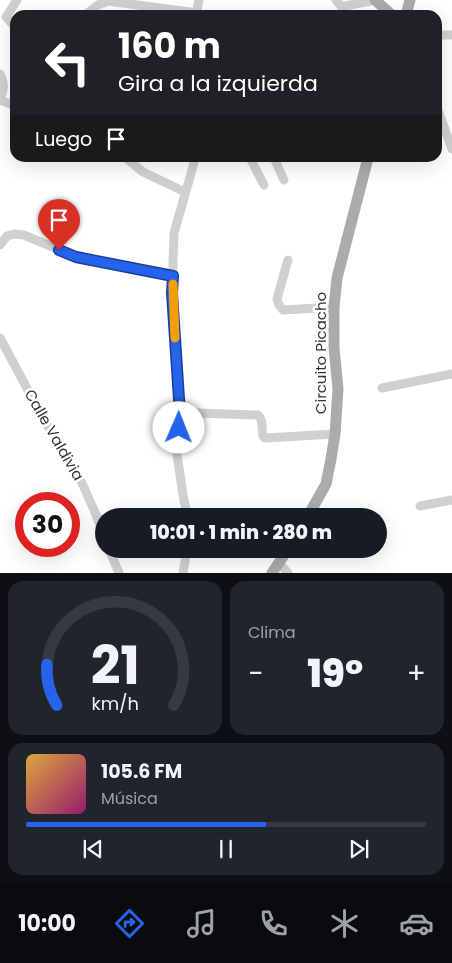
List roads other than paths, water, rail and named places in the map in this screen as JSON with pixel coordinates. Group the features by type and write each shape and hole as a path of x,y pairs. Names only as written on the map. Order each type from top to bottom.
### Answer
{"main road":[{"path":"376,0 387,10"},
{"name":"Circuito Picacho","path":"312,508 326,484 335,434 338,390 334,348 336,278 367,162"}],"street":[{"path":"336,0 341,6 360,1 376,0"},
{"path":"93,10 108,1 170,10"},
{"path":"10,11 6,17 10,21"},
{"path":"0,74 3,81 3,91 0,100"},
{"path":"442,121 452,149"},
{"path":"131,162 143,172 185,192"},
{"path":"186,508 177,456 180,414 172,293 174,233 193,162"},
{"path":"252,162 264,185"},
{"path":"276,162 284,180"},
{"path":"0,244 7,236 14,234 24,235 76,257 173,276"},
{"path":"288,260 277,299 283,310 334,307"},
{"name":"Calle Valdivia","path":"0,338 43,418 82,483 95,512"},
{"path":"382,388 452,374"},
{"path":"180,414 258,415 262,422 263,436 266,438 335,434"},
{"path":"420,506 452,500"},
{"path":"113,558 119,573"},
{"path":"183,573 186,558"},
{"path":"275,568 288,573"}]}
